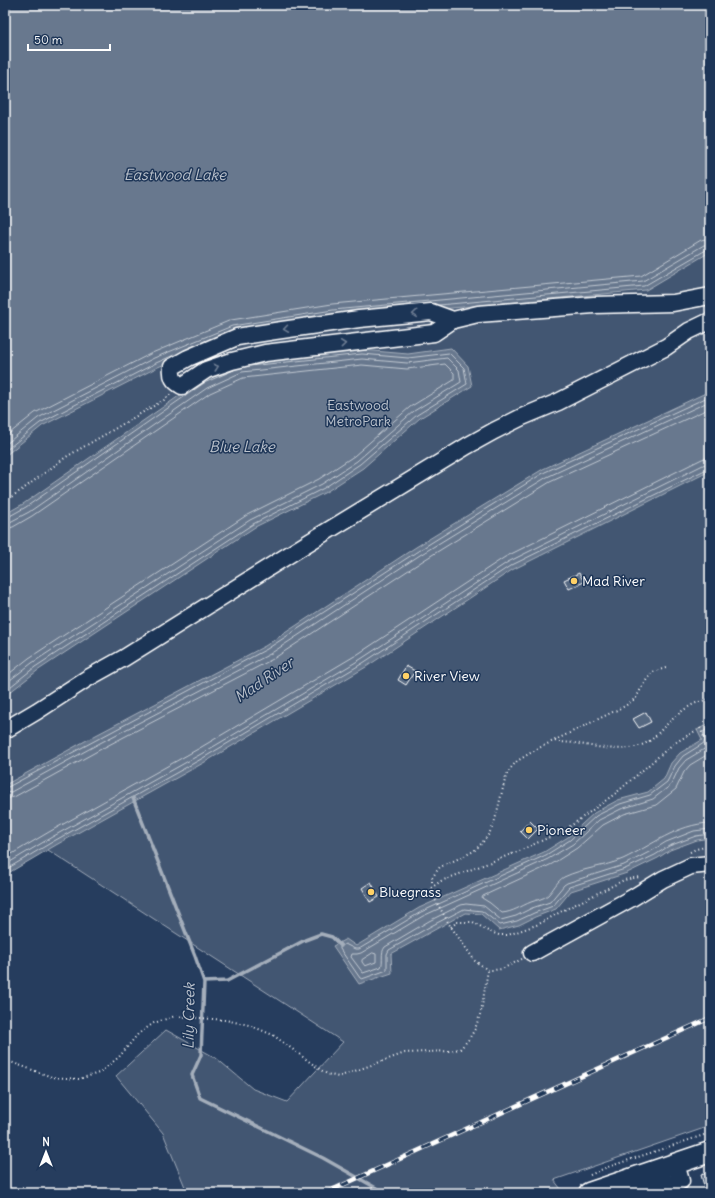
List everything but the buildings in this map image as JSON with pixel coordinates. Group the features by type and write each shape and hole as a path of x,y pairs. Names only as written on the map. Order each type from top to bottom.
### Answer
{"main road":[{"path":"594,1192 640,1187 676,1164 710,1152"}],"street":[{"path":"5,730 467,446 494,431 558,402 666,347 704,323 703,298 673,303 594,305 478,314 453,320 434,333 266,353 252,356 206,370 182,386 176,382 171,375 172,367 188,358 237,337 358,319 431,312 453,320"},
{"path":"532,953 632,898 663,879 692,866 710,864"}],"path":[{"path":"5,501 66,457 164,400 182,386"},
{"path":"532,953 514,964 502,969 488,970 475,961 449,924 432,894 432,878 440,867 474,851 489,834 494,824 506,776 517,761 608,715 636,698 652,672 666,668"},
{"path":"554,741 560,743 571,742 602,748 617,749 635,747 652,740 687,707 710,699"},
{"path":"700,728 704,737"},
{"path":"431,888 441,881 517,852 565,830 616,793 673,744 697,730"},
{"path":"686,855 696,849 710,846"},
{"path":"451,927 457,922 473,922 488,931 499,935 508,935 539,924 624,880 644,876"},
{"path":"5,1060 52,1077 79,1079 98,1073 119,1057 138,1034 154,1023 175,1016 225,1020 249,1025 274,1035 327,1074 338,1077 405,1053 460,1049 469,1040 476,1029 481,1012 488,970"},
{"path":"605,1168 710,1133"}],"green space":[{"name":"Eastwood MetroPark","path":"5,5 710,5 710,1126 554,1180 564,1193 190,1193 185,1187 163,1133 116,1076 166,1030 216,1058 253,1089 287,1102 343,1042 5,822"}],"water":[{"name":"Eastwood Lake","path":"5,5 710,5 710,252 646,290 441,309 235,334 158,367 42,426 5,456"},
{"name":"Blue Lake","path":"451,348 468,366 472,386 420,418 363,468 326,492 255,527 37,671 5,696 5,514 23,504 202,380 239,363 362,350 408,354"},
{"path":"710,391 710,471 512,570 366,667 205,762 5,875 5,785 265,646 416,547 543,469"},
{"path":"710,723 710,807 708,808 710,810 710,838 697,840 670,850 658,858 627,873 571,891 556,909 519,925 499,930 481,914 465,913 391,954 392,973 359,984 333,946 346,939 356,946 419,908 544,852 568,837 594,813 618,800 648,792 664,779 671,763 680,753 702,740 697,730"}],"waterway":[{"name":"Lily Creek","path":"133,798 204,982 201,1055 192,1075 200,1098 323,1158 385,1193"},
{"path":"204,982 227,981 305,940 321,934 332,937 341,946"}],"railway":[{"path":"325,1193 710,1018"}],"place":[{"name":"Mad River","path":"574,581"},
{"name":"River View","path":"406,676"},
{"name":"Pioneer","path":"529,830"},
{"name":"Bluegrass","path":"371,892"}]}
